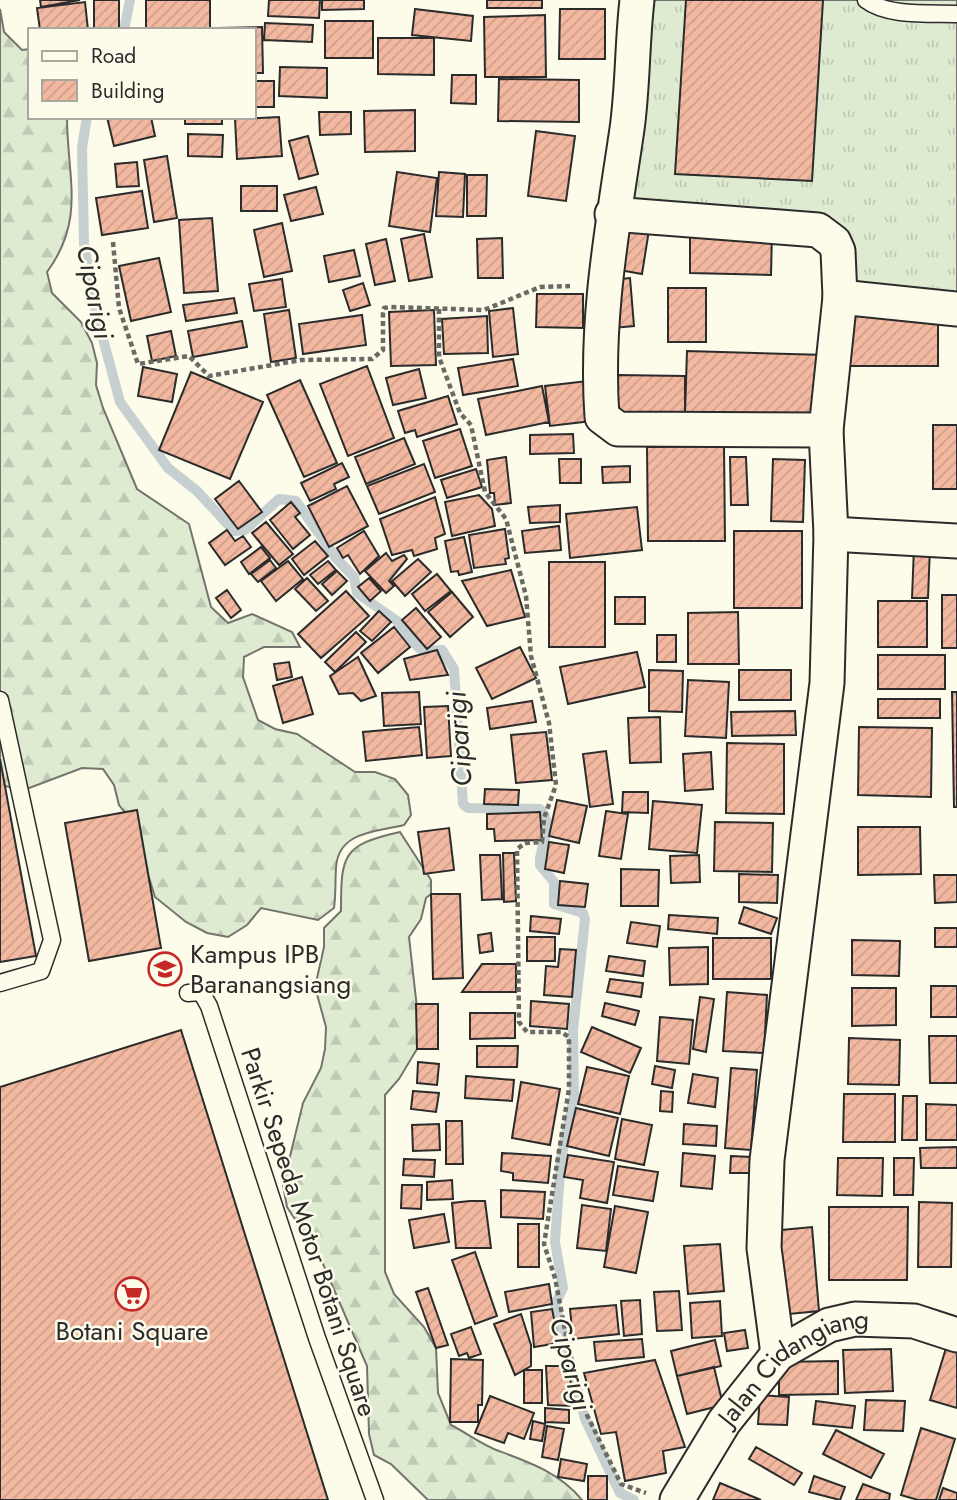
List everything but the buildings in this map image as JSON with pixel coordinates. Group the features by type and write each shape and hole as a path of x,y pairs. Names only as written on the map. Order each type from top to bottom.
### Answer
{"street":[{"path":"636,0 627,126 612,214 599,328 601,417 611,427 826,430"},
{"path":"612,214 818,230 827,235 838,251 841,297 826,430 831,534 827,683 767,1160 764,1248 778,1354"},
{"path":"841,297 957,309"},
{"path":"831,534 957,541"},
{"name":"Jalan Cidangiang","path":"677,1499 724,1422 778,1354 829,1325 855,1319 914,1321 957,1335"}],"lane":[{"path":"866,0 872,5 902,11 957,15"},
{"path":"0,700 52,940 41,971 0,983"},
{"name":"Parkir Sepeda Motor Botani Square","path":"188,993 201,992 209,1006 317,1338 375,1500"}],"path":[{"path":"113,243 119,308 135,360 142,365 188,356 209,376 301,360 372,359 383,350 384,308 484,310 540,287 606,285"},
{"path":"439,309 439,358 460,413 471,425 485,492 506,519 526,596 531,656 552,746 556,785 544,818 542,842 526,843 517,849 519,1022 527,1032 561,1032 569,1037 569,1089 544,1244 555,1278 587,1415 621,1483 651,1494 677,1499"}],"green space":[{"path":"649,0 957,0 957,303 845,286 846,239 625,226"},
{"path":"0,9 4,32 22,50 28,49 28,119 67,119 72,197 70,215 67,234 47,272 52,293 81,322 92,343 97,363 96,385 103,408 137,489 189,524 211,607 228,623 252,614 292,632 300,647 264,647 244,657 243,677 258,720 275,729 297,734 355,772 375,772 395,779 408,795 411,815 404,825 360,835 344,847 338,856 336,868 334,908 318,920 261,908 247,925 228,937 207,933 186,922 155,897 131,820 119,805 114,785 103,769 82,768 24,790 0,785"},
{"path":"400,832 431,880 431,894 426,898 421,919 409,937 419,1026 417,1049 399,1079 385,1095 385,1272 394,1294 424,1327 436,1348 438,1393 451,1425 493,1448 544,1470 564,1482 582,1500 428,1500 391,1464 374,1455 369,1434 367,1366 320,1257 287,1207 283,1185 303,1103 321,1068 325,1049 326,1027 315,987 324,947 324,928 341,911 342,877 349,855 366,842"}],"waterway":[{"name":"Ciparigi","path":"124,28 130,0"},
{"name":"Ciparigi","path":"87,119 82,148 84,244 96,313 120,402 168,468 197,491 234,531 245,530 279,499 296,501 336,558 354,577 357,593 397,621 418,647 424,651 442,650 454,669 463,804 468,808 540,809 544,814 547,826 540,865 554,882 554,904 583,913 585,919 573,1030 574,1096 561,1159 555,1242 563,1288 555,1304 585,1419 620,1493 634,1500"}],"place":[{"name":"Kampus IPB Baranangsiang","path":"165,969"},
{"name":"Botani Square","path":"132,1294"}]}
